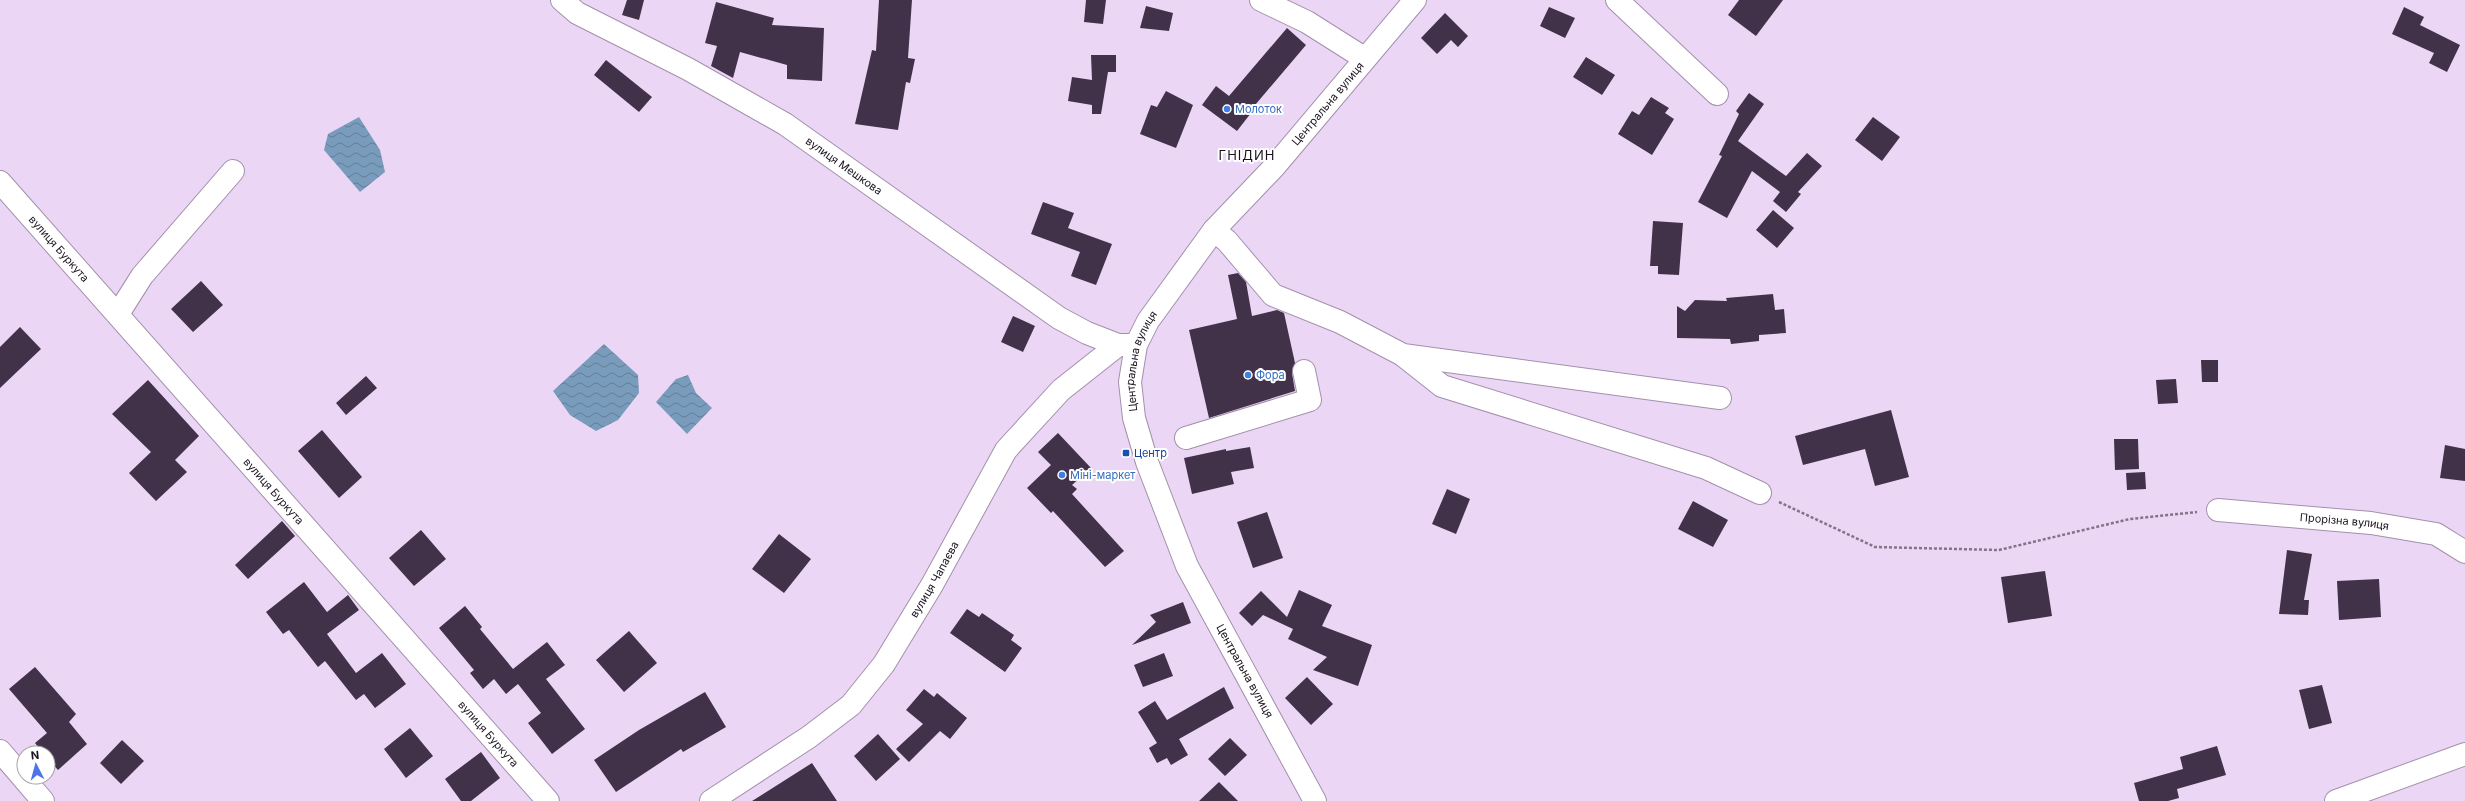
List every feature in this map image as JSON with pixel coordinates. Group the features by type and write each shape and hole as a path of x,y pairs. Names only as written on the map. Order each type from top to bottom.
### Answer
{"street":[{"name":"вулиця Мешкова","path":"562,0 577,13 688,69 785,124 1059,318 1086,333 1127,345"},
{"path":"1261,0 1308,22 1364,58"},
{"name":"Центральна вулиця","path":"1315,801 1187,566 1147,462 1134,418 1127,345 1148,321 1214,230 1274,166 1364,58 1415,0"},
{"path":"1617,0 1717,94"},
{"path":"118,314 142,276 233,171"},
{"name":"вулиця Буркута","path":"0,182 548,801"},
{"path":"1214,230 1227,241 1274,296 1340,322 1403,355 1442,386 1706,468 1760,493"},
{"name":"вулиця Чапаєва","path":"711,801 809,737 852,705 884,664 932,585 1006,450 1061,390 1127,345"},
{"path":"1403,355 1720,398"},
{"path":"1186,438 1310,400 1304,371"},
{"name":"Прорізна вулиця","path":"2218,510 2371,523 2436,534 2465,552"},
{"path":"0,751 43,801"},
{"path":"2336,801 2465,754"}],"path":[{"path":"1760,493 1875,547 1999,550 2130,519 2218,510"}],"water":[{"path":"359,117 380,150 385,172 360,192 324,150 328,134"},
{"path":"604,344 638,375 639,393 618,420 596,431 570,415 553,391"},
{"path":"688,375 696,393 712,408 687,434 656,402 676,379"}],"building":[{"path":"627,0 644,0 639,20 622,15"},
{"path":"879,0 912,0 908,58 915,59 910,83 906,82 898,130 855,124 872,50 876,51"},
{"path":"1086,0 1106,0 1103,24 1084,22"},
{"path":"1739,0 1783,0 1756,36 1728,15"},
{"path":"716,2 774,18 772,25 824,28 822,81 787,79 787,65 740,52 733,78 711,66 717,46 705,43"},
{"path":"1146,6 1173,13 1169,31 1140,28"},
{"path":"1549,7 1575,18 1565,38 1540,26"},
{"path":"2404,7 2424,17 2420,25 2460,45 2447,72 2429,63 2434,53 2392,34"},
{"path":"1445,13 1468,36 1458,47 1451,40 1437,54 1421,38"},
{"path":"1287,28 1306,45 1250,111 1251,113 1237,131 1202,105 1216,86 1229,96"},
{"path":"1091,55 1116,55 1116,72 1108,72 1101,114 1092,114 1092,105 1068,101 1072,77 1092,80"},
{"path":"1586,57 1615,75 1602,95 1573,77"},
{"path":"606,60 652,97 639,112 594,75"},
{"path":"1166,91 1193,105 1176,148 1140,134 1151,105 1157,107"},
{"path":"1749,93 1764,104 1738,141 1786,176 1807,153 1822,166 1798,192 1801,194 1786,212 1773,201 1780,192 1752,171 1727,218 1698,202 1722,156 1719,155 1739,114 1736,111"},
{"path":"1651,97 1669,108 1665,113 1674,119 1652,155 1618,134 1632,111 1639,115"},
{"path":"1873,117 1900,137 1882,161 1855,140"},
{"path":"1043,202 1074,213 1068,228 1112,244 1096,285 1071,276 1080,252 1031,234"},
{"path":"1773,210 1794,228 1777,248 1756,230"},
{"path":"1653,221 1683,223 1679,275 1658,274 1658,266 1650,266"},
{"name":"Фора","path":"1238,273 1246,282 1252,316 1277,310 1284,313 1295,363 1292,373 1295,391 1209,418 1189,330 1237,319 1228,275"},
{"path":"201,281 223,305 193,332 171,309"},
{"path":"1773,294 1775,310 1784,309 1786,333 1759,335 1759,341 1731,344 1730,339 1677,338 1677,306 1685,311 1695,300 1727,301 1726,298"},
{"path":"1013,316 1035,326 1023,352 1001,342"},
{"path":"20,327 41,349 0,388 0,347"},
{"path":"2201,360 2218,360 2218,382 2202,382"},
{"path":"366,376 377,388 346,415 336,403"},
{"path":"2176,379 2178,403 2158,404 2156,380"},
{"path":"148,380 199,436 175,460 187,472 156,501 129,473 151,452 112,414"},
{"path":"1891,410 1909,477 1875,486 1865,449 1803,465 1795,436"},
{"path":"322,430 362,477 339,498 298,451"},
{"path":"1058,433 1091,468 1072,485 1077,489 1072,494 1124,551 1105,567 1053,511 1051,513 1027,488 1051,465 1038,452"},
{"path":"2114,439 2138,439 2139,469 2115,470"},
{"path":"2445,445 2465,449 2465,481 2440,478"},
{"path":"1250,447 1254,468 1231,472 1234,484 1192,494 1184,458 1226,449 1226,451"},
{"path":"2145,472 2146,489 2127,490 2126,473"},
{"path":"1447,489 1470,499 1456,534 1432,524"},
{"path":"1693,501 1728,520 1713,547 1678,529"},
{"path":"1267,512 1283,558 1253,568 1237,522"},
{"path":"282,521 295,536 248,579 235,565"},
{"path":"421,530 446,559 414,586 389,558"},
{"path":"779,534 811,559 784,593 752,569"},
{"path":"2287,550 2312,554 2304,600 2309,600 2308,615 2279,614"},
{"path":"2045,571 2052,616 2008,623 2001,577"},
{"path":"2379,579 2381,617 2339,620 2337,581"},
{"path":"304,582 327,612 348,595 359,610 327,634 356,673 382,653 406,684 375,708 364,694 356,700 325,661 318,667 289,630 283,634 266,612"},
{"path":"1299,590 1332,605 1322,626 1372,645 1358,686 1313,670 1327,657 1288,639 1293,629 1263,615 1252,626 1239,613 1261,591 1287,617"},
{"path":"1183,602 1191,623 1132,645 1156,622 1150,615"},
{"path":"465,606 482,627 480,629 513,669 547,642 565,665 546,679 585,729 552,754 528,723 541,713 518,684 506,694 494,679 483,689 470,673 474,670 439,628"},
{"path":"967,609 979,617 982,613 1014,635 1011,640 1022,648 1005,672 950,633"},
{"path":"629,631 657,663 624,692 596,660"},
{"path":"1164,653 1173,676 1143,687 1134,665"},
{"path":"35,667 76,714 69,722 87,744 58,770 56,768 56,745 37,745 35,743 47,733 9,689"},
{"path":"1307,677 1333,704 1311,725 1285,698"},
{"path":"2322,685 2332,723 2309,729 2299,690"},
{"path":"1224,687 1234,708 1179,739 1188,755 1171,765 1167,758 1157,763 1149,748 1157,743 1138,712 1155,701 1167,720"},
{"path":"924,689 934,697 937,693 967,718 950,739 940,731 909,762 896,749 923,724 906,710"},
{"path":"705,692 726,727 683,752 681,749 616,792 594,760 639,730"},
{"path":"410,728 433,756 406,778 384,749"},
{"path":"878,734 900,759 876,781 854,756"},
{"path":"1230,738 1247,755 1225,776 1208,759"},
{"path":"122,740 144,761 121,784 100,763"},
{"path":"2217,746 2226,775 2177,789 2179,798 2168,801 2139,801 2134,783 2183,769 2180,757"},
{"path":"481,752 500,778 471,801 461,801 445,779"},
{"path":"812,763 837,801 752,801"},
{"path":"1219,782 1238,801 1199,801"}],"place":[{"name":"Молоток","path":"1227,109"},
{"name":"Фора","path":"1248,375"},
{"name":"Центр","path":"1126,453"},
{"name":"Міні-маркет","path":"1062,475"}],"district":[{"name":"ГНІДИН","path":"1247,155"}]}
